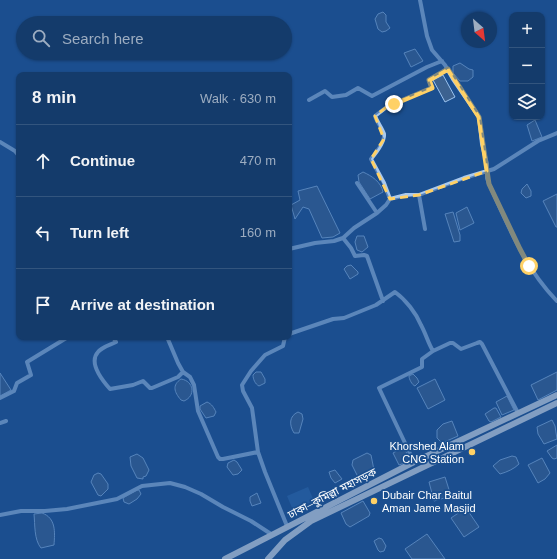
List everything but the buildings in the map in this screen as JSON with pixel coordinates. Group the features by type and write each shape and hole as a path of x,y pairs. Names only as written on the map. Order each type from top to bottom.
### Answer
{"highway":[{"name":"ঢাকা–কুমিল্লা মহাসড়ক","path":"225,559 271,534 414,462 557,395"},
{"name":"ঢাকা–কুমিল্লা মহাসড়ক","path":"268,559 293,533 331,510 557,403"},
{"path":"288,526 293,533"},
{"path":"280,530 286,540"}],"street":[{"path":"420,0 427,36 432,50 448,69 479,117 489,184 520,249 539,281 557,301"},
{"path":"310,100 325,91 332,97 346,95 358,88 372,96 427,67 442,61"},
{"path":"390,199 384,183 371,159 384,139 384,133 375,116 388,106 432,88 429,80 448,69"},
{"path":"292,248 343,238 354,228 386,205 390,199 406,195 419,195 464,178 494,169 538,141 557,133"},
{"path":"0,142 16,152"},
{"path":"357,183 376,213"},
{"path":"419,195 425,229"},
{"path":"343,238 355,256 367,256 383,301"},
{"path":"292,333 333,319 344,318 376,305 396,292 416,314 433,352"},
{"path":"0,398 14,391 17,383 31,375 27,362 64,340"},
{"path":"115,340 116,342 100,350 96,356 94,364 100,376 110,389 132,385 143,381 150,388 152,388 178,377 183,372"},
{"path":"168,340 183,372 190,377 194,385 198,411 214,450 220,459 258,452"},
{"path":"284,340 283,346 265,355 251,371 242,385 243,391 252,408 258,452 288,526"},
{"path":"414,462 379,388 422,367 422,359 452,343 461,349 480,342 482,344 518,413"},
{"path":"0,423 6,421"},
{"path":"0,515 21,511 66,509 116,498 142,486 170,483 185,487 201,494 251,521 271,534"}],"highlighted area":[{"path":"448,69 479,117 487,171 419,195 390,199 371,159 384,139 375,116 388,106 432,88 429,80"}],"shaded area":[{"path":"383,12 386,15 386,22 390,28 382,32 378,29 375,19 378,14"},
{"path":"415,49 423,61 411,67 404,53"},
{"path":"460,63 473,70 473,77 468,81 460,81 453,73 453,66"},
{"path":"443,75 455,97 445,102 433,80"},
{"path":"535,120 542,137 532,141 527,125"},
{"path":"363,172 376,180 383,192 370,199 359,182 358,175"},
{"path":"527,184 531,191 531,196 526,198 521,193 522,189"},
{"path":"317,186 340,233 333,237 322,238 309,209 303,207 295,219 292,204 300,200 298,191"},
{"path":"557,194 557,227 556,227 543,201"},
{"path":"467,207 474,223 460,230 456,213"},
{"path":"453,212 460,235 460,241 454,242 445,214"},
{"path":"357,236 364,236 368,247 362,252 357,250 355,242"},
{"path":"351,265 358,272 358,274 350,279 344,269"},
{"path":"256,372 261,372 265,379 265,383 259,386 255,383 253,378 253,375"},
{"path":"557,372 557,390 538,400 531,385"},
{"path":"0,373 11,390 0,396"},
{"path":"413,374 419,382 415,386 409,377"},
{"path":"181,379 189,383 192,389 188,399 184,401 181,400 175,389 176,384"},
{"path":"435,379 445,400 428,409 417,388"},
{"path":"507,396 514,410 502,415 496,402"},
{"path":"207,402 212,405 216,412 214,416 206,418 200,409 200,406"},
{"path":"496,408 501,417 491,422 485,414"},
{"path":"298,412 302,414 303,419 299,433 294,433 291,427 291,418"},
{"path":"552,420 555,426 557,439 544,444 538,434 537,427"},
{"path":"452,421 458,436 442,443 437,438 437,430 443,424"},
{"path":"557,445 557,458 554,459 547,451"},
{"path":"404,447 410,461 399,465 393,453"},
{"path":"367,453 371,455 374,470 358,477 352,465 353,460"},
{"path":"137,454 143,458 149,470 143,479 137,478 131,466 130,457"},
{"path":"512,456 516,457 519,464 500,474 493,466 500,460"},
{"path":"542,458 550,473 545,479 538,483 528,465"},
{"path":"234,460 242,470 238,474 233,475 227,467 228,463"},
{"path":"335,470 342,479 335,483 329,472"},
{"path":"98,473 101,474 108,484 108,489 101,496 98,495 91,482 94,475"},
{"path":"445,477 451,496 434,501 429,482"},
{"path":"308,487 314,501 293,510 287,496"},
{"path":"139,490 141,494 137,499 129,504 124,502 123,498"},
{"path":"257,493 261,503 252,506 250,497"},
{"path":"363,501 370,513 369,516 350,527 346,524 341,513"},
{"path":"466,508 479,527 464,537 451,518"},
{"path":"42,513 50,518 54,526 55,535 54,545 41,548 37,541 34,514"},
{"path":"427,534 445,559 412,559 405,549"},
{"path":"379,538 382,539 386,546 384,551 380,552 374,541"}],"place":[{"name":"Khorshed Alam CNG Station","path":"472,452"},
{"name":"Dubair Char Baitul Aman Jame Masjid","path":"374,501"}],"route":[{"path":"394,104 432,88 429,80 448,69 453,80 479,117 489,184 529,266"}]}
